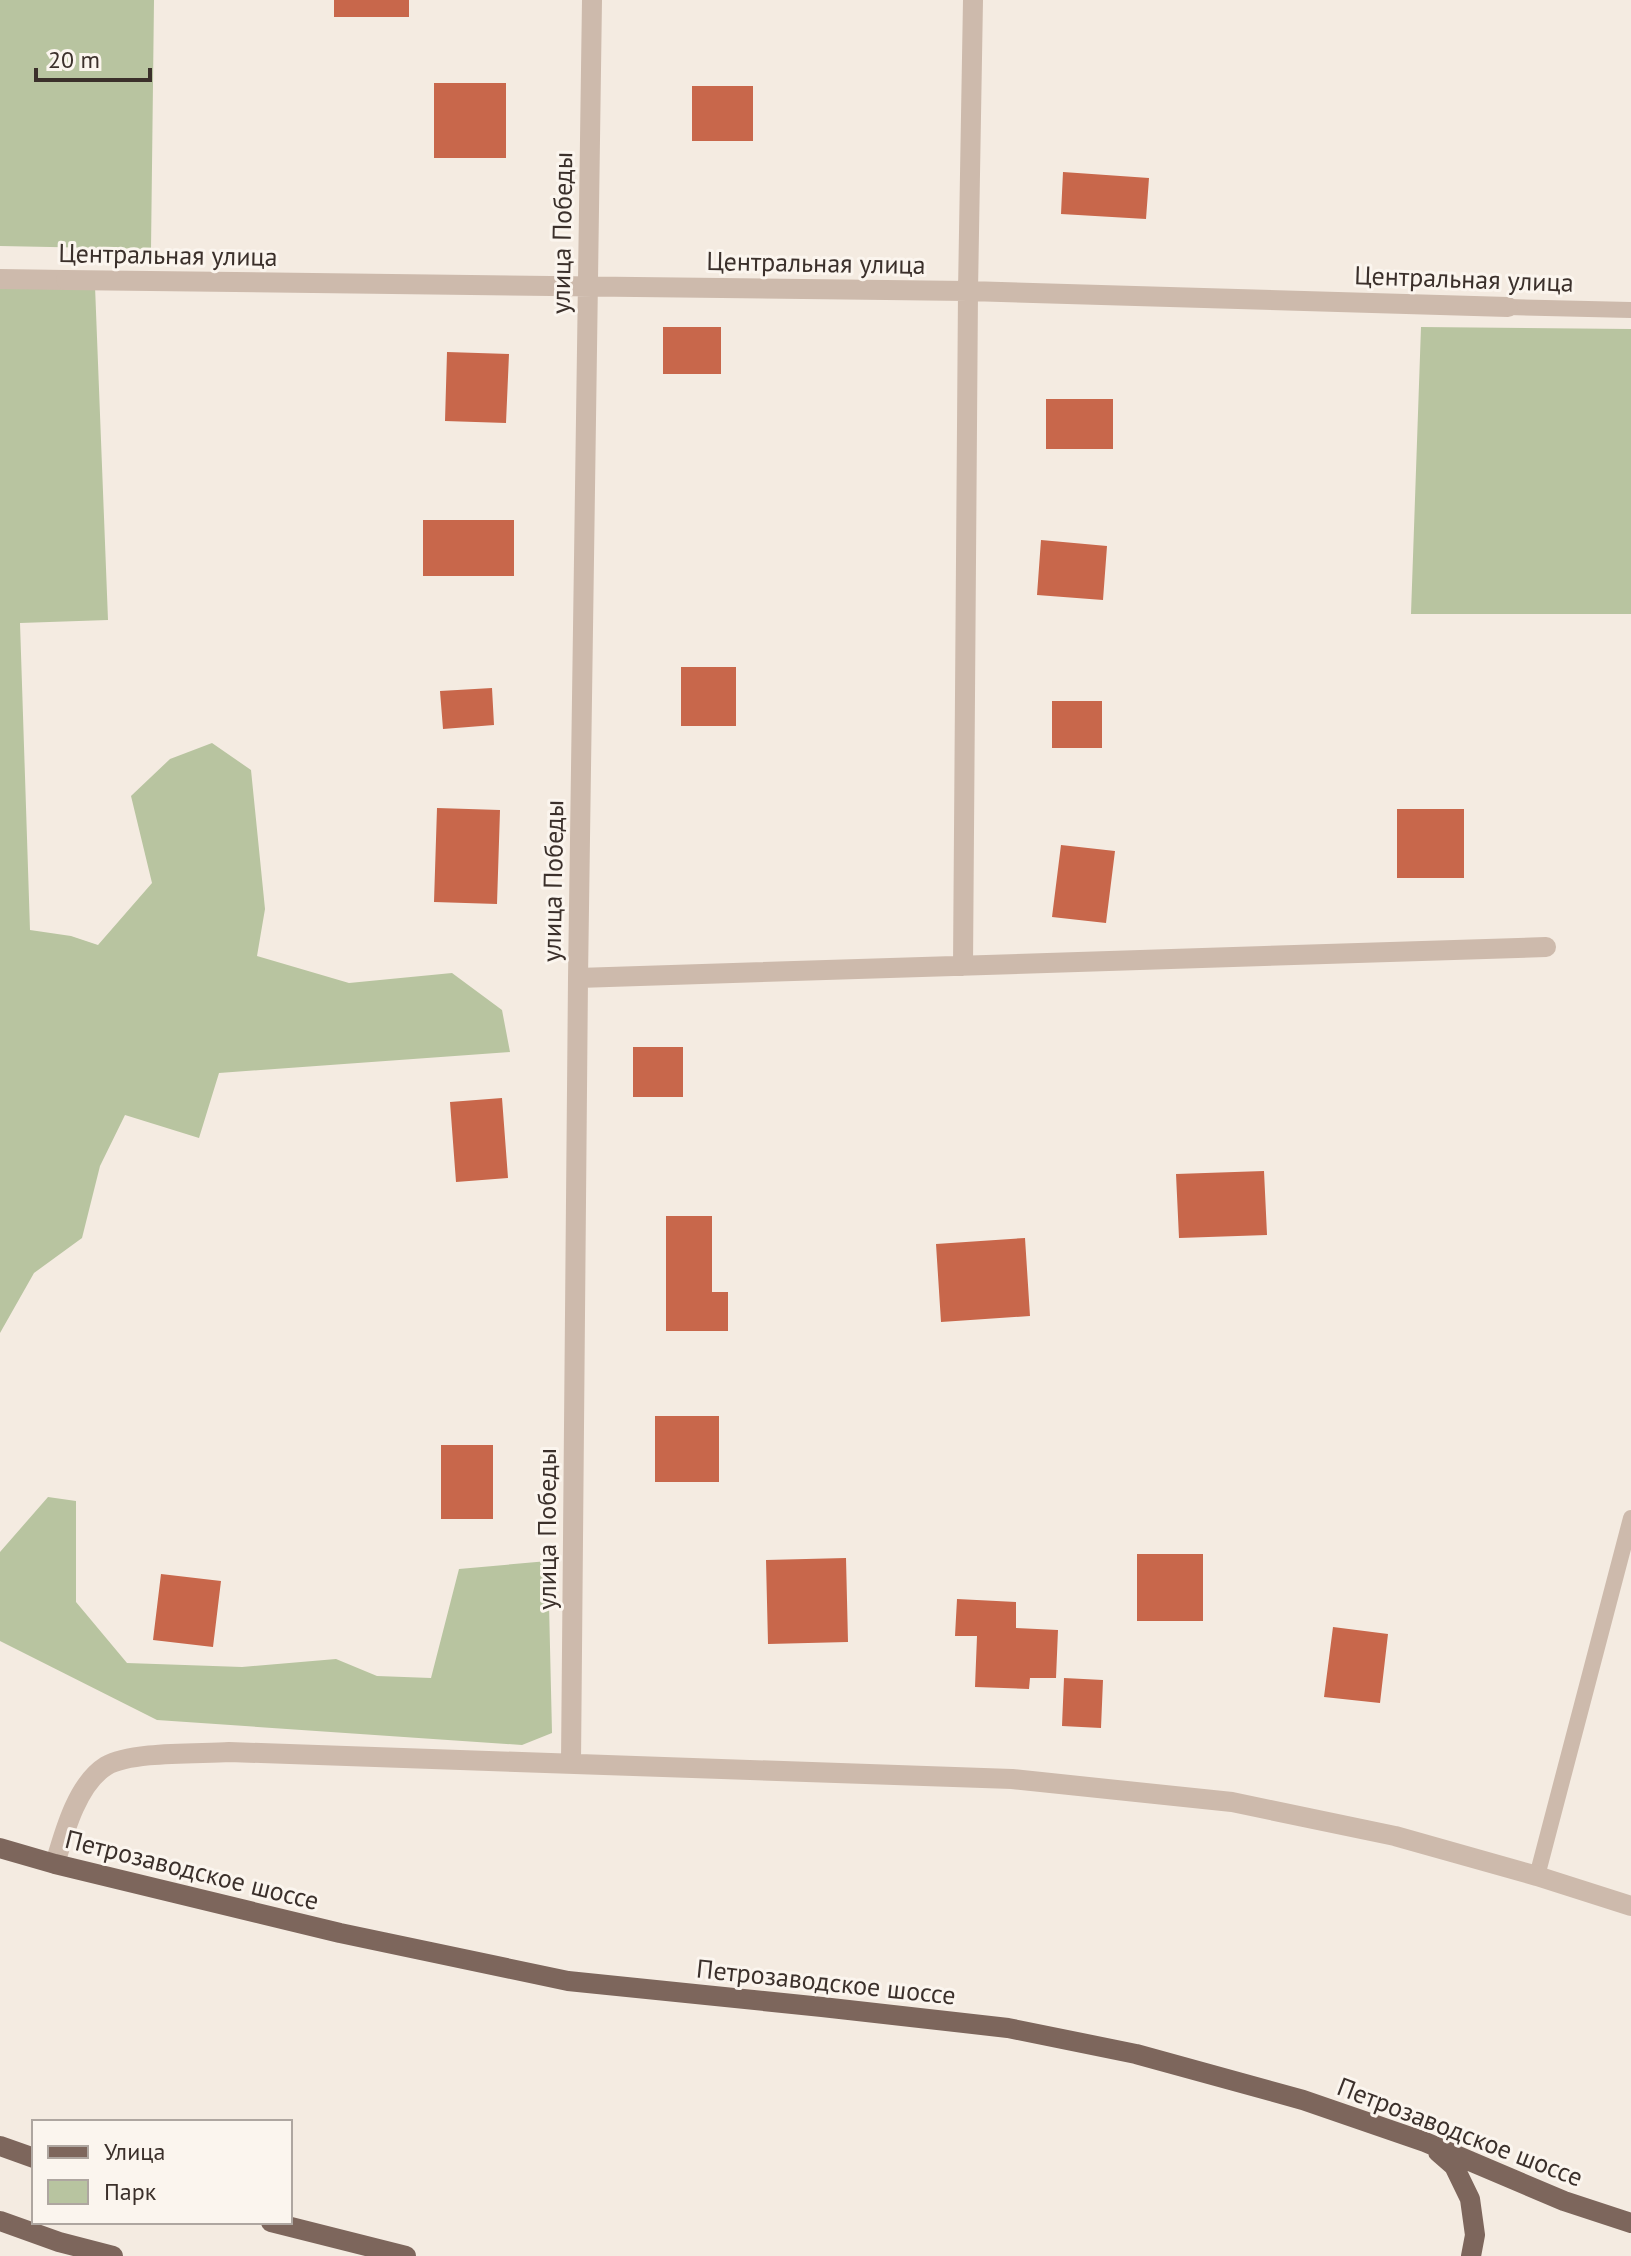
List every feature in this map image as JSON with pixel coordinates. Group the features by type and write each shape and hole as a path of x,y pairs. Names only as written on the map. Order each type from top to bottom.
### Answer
{"main road":[{"name":"Петрозаводское шоссе","path":"0,1848 340,1933 568,1981 1008,2028 1136,2054 1303,2100 1425,2142 1564,2201 1631,2223"},
{"path":"1425,2142 1454,2166 1470,2199 1475,2235 1471,2256"},
{"path":"0,2146 32,2157"},
{"path":"0,2221 59,2242 113,2256"},
{"path":"279,2224 406,2256"}],"street":[{"name":"улица Победы","path":"571,1763 592,0"},
{"path":"963,966 973,0"},
{"name":"Центральная улица","path":"0,279 968,291 1508,307"},
{"path":"578,978 1546,947"},
{"path":"55,1864 68,1821 87,1785 106,1766 135,1757 229,1752 1012,1779 1232,1802 1395,1836 1631,1906"}],"lane":[{"name":"Центральная улица","path":"1508,307 1631,310"},
{"path":"1537,1876 1631,1518"}],"green space":[{"path":"0,0 154,0 151,249 0,246"},
{"path":"0,285 95,286 108,620 20,623 30,930 71,936 98,945 152,883 131,796 170,759 212,743 251,770 265,909 257,956 349,983 452,973 502,1010 510,1052 219,1073 199,1138 125,1115 100,1166 82,1238 34,1273 0,1333"},
{"path":"1421,327 1631,329 1631,614 1411,614"},
{"path":"48,1497 76,1501 76,1602 127,1663 242,1667 336,1659 377,1676 431,1678 459,1569 548,1561 552,1733 522,1745 157,1720 0,1641 0,1552"}],"building":[{"path":"334,0 409,0 409,17 334,17"},
{"path":"434,83 506,83 506,158 434,158"},
{"path":"692,86 753,86 753,141 692,141"},
{"path":"1063,172 1149,178 1146,219 1061,214"},
{"path":"663,327 721,327 721,374 663,374"},
{"path":"447,352 509,354 506,423 445,421"},
{"path":"1046,399 1113,399 1113,449 1046,449"},
{"path":"423,520 514,520 514,576 423,576"},
{"path":"1041,540 1107,546 1103,600 1037,595"},
{"path":"681,667 736,667 736,726 681,726"},
{"path":"492,688 494,725 443,729 440,691"},
{"path":"1052,701 1102,701 1102,748 1052,748"},
{"path":"437,808 500,810 497,904 434,902"},
{"path":"1397,809 1464,809 1464,878 1397,878"},
{"path":"1061,845 1115,851 1106,923 1052,917"},
{"path":"633,1047 683,1047 683,1097 633,1097"},
{"path":"502,1098 508,1178 456,1182 450,1102"},
{"path":"1264,1171 1267,1235 1179,1238 1176,1174"},
{"path":"666,1216 712,1216 712,1292 728,1292 728,1331 666,1331"},
{"path":"1025,1238 1030,1316 941,1322 936,1244"},
{"path":"655,1416 719,1416 719,1482 655,1482"},
{"path":"441,1445 493,1445 493,1519 441,1519"},
{"path":"1137,1554 1203,1554 1203,1621 1137,1621"},
{"path":"846,1558 848,1642 768,1644 766,1560"},
{"path":"161,1574 221,1581 213,1647 153,1640"},
{"path":"957,1599 1016,1602 1016,1628 1058,1630 1056,1678 1030,1678 1029,1689 975,1687 977,1636 955,1636"},
{"path":"1333,1627 1388,1634 1380,1703 1324,1697"},
{"path":"1064,1678 1103,1680 1101,1728 1062,1726"}]}
